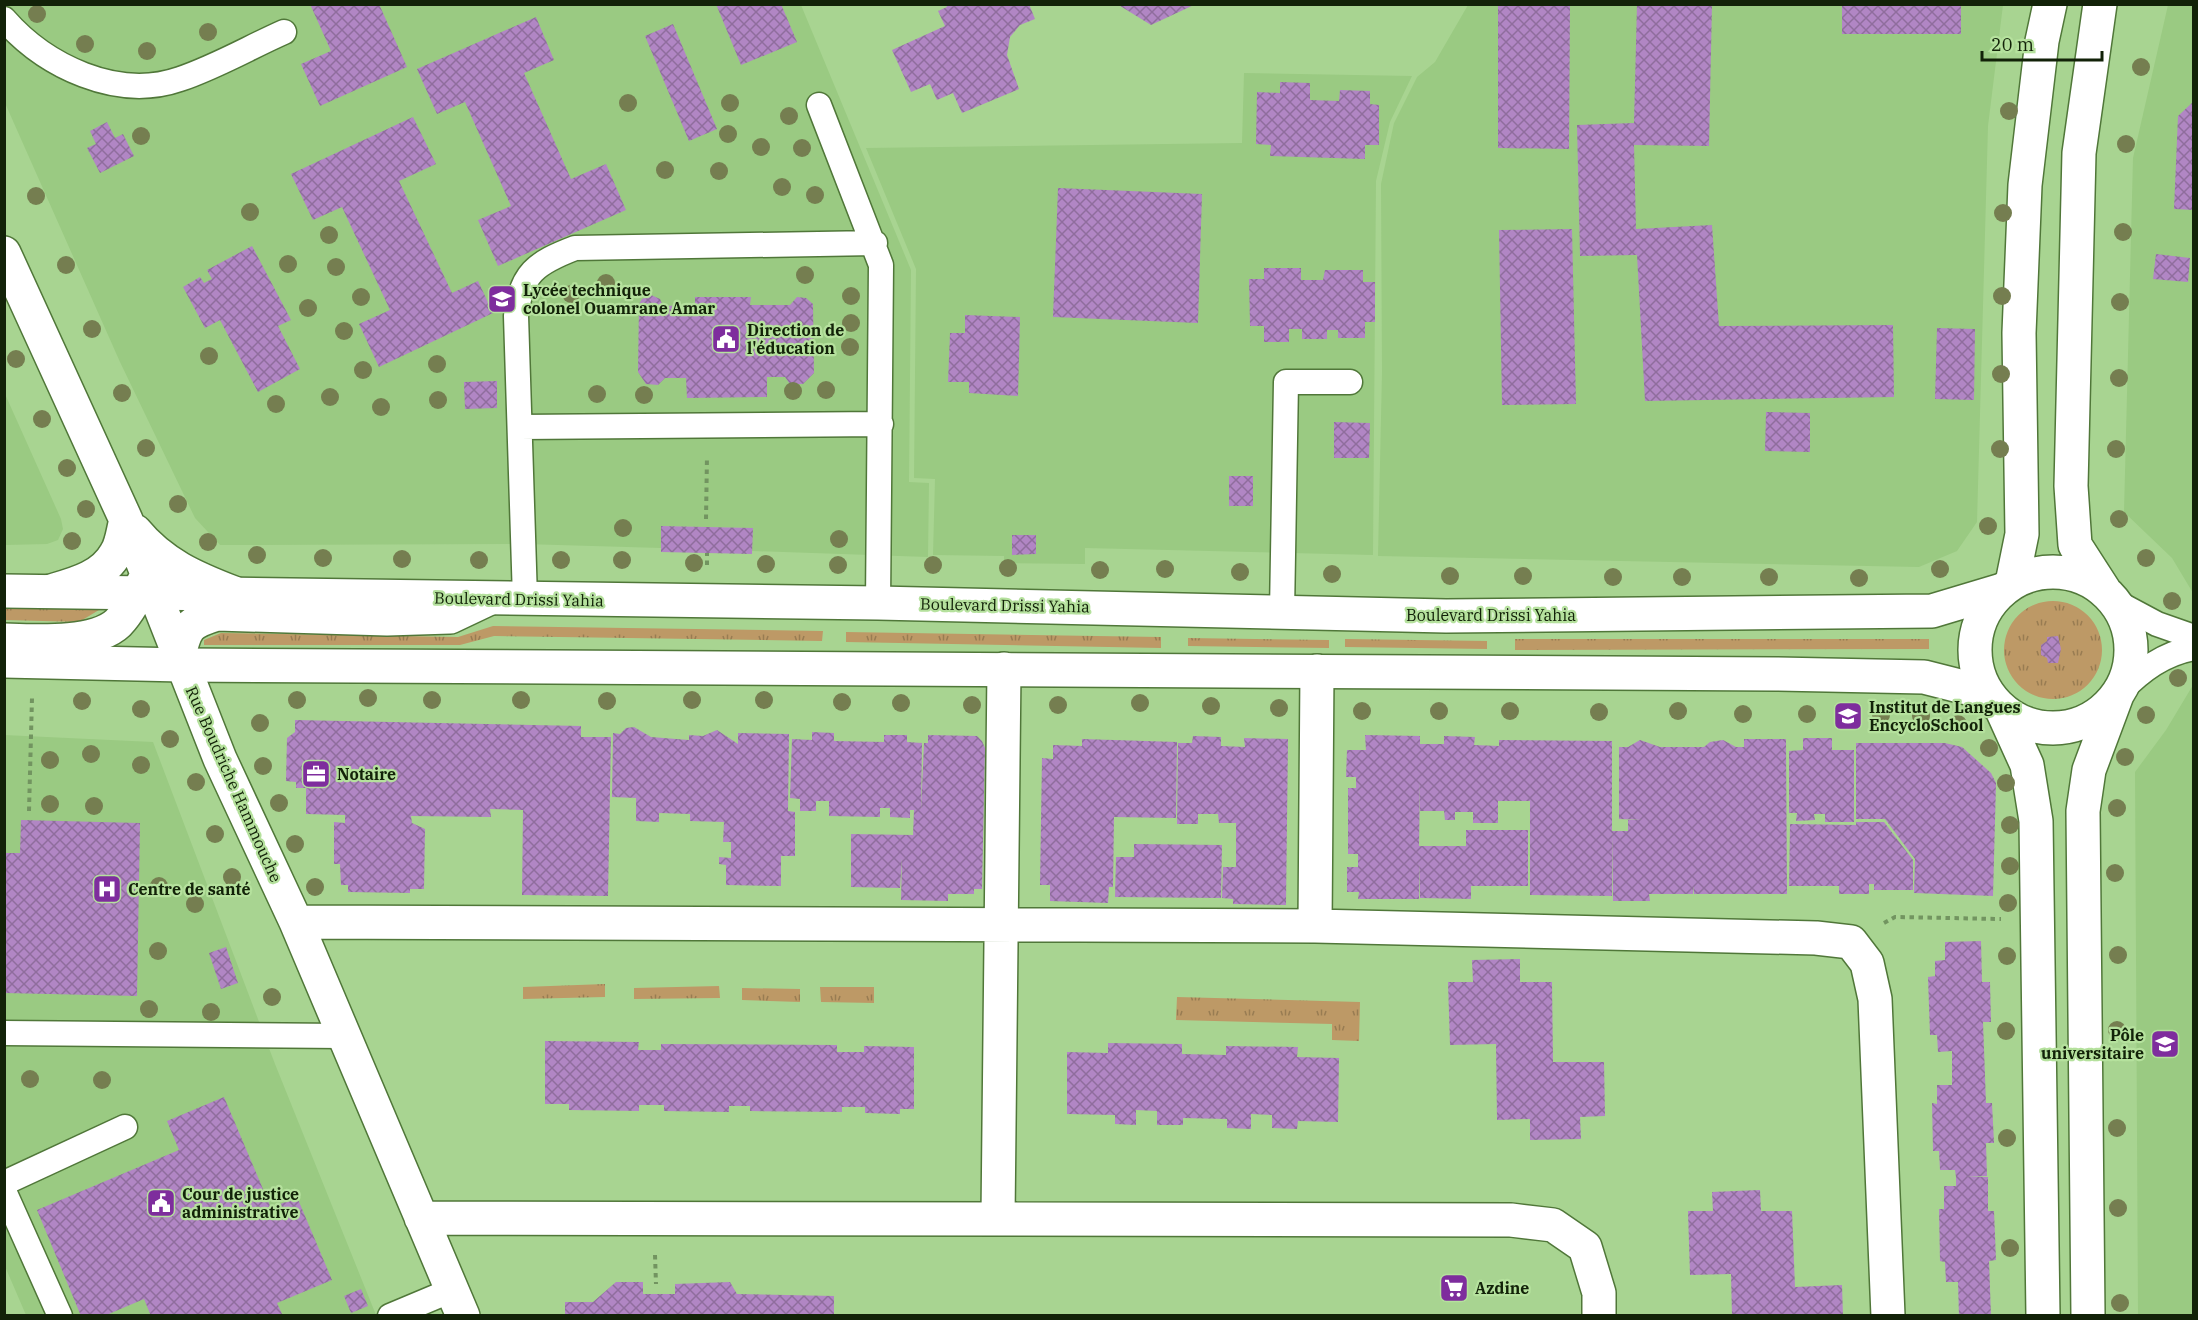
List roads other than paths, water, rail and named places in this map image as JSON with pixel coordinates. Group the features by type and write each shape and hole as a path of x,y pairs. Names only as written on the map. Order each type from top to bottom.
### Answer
{"street":[{"path":"2007,586 2022,534 2019,333 2025,185 2042,41 2050,4"},
{"path":"2088,1316 2083,811 2089,770 2129,671 2132,649 2128,627 2075,545 2071,486 2079,153 2100,4"},
{"name":"Rue Boudriche Hammouche","path":"4,253 126,520 146,588 297,922 458,1303"},
{"path":"48,592 84,581 101,570 117,553 126,520"},
{"path":"126,520 151,550 169,564 195,578 238,594"},
{"path":"2043,1316 2036,821 2027,765 1995,702 1977,673 1976,639 1986,607 2007,586 2041,572 2064,572 2085,578 2109,595"},
{"name":"Boulevard Drissi Yahia","path":"4,591 48,592 146,588 238,594 878,603 1446,616 1921,612 1932,611 2007,586"},
{"path":"4,640 79,640 116,625 146,588"},
{"path":"180,660 186,630 197,620 217,614 387,619 450,617 488,599"},
{"path":"4,660 132,664 180,660 263,665 1924,677 1995,702 2021,722 2043,728 2066,728 2087,721 2106,708 2119,693"},
{"path":"132,664 160,673 178,686 203,718"},
{"path":"203,718 212,690 228,676 263,665"},
{"path":"998,1217 1004,669"},
{"path":"1315,926 1317,671"},
{"path":"297,922 1315,926 1816,938 1851,942 1867,963 1875,999 1888,1316"},
{"path":"421,1218 998,1217 1511,1220 1553,1225 1585,1247 1599,1293 1599,1316"}],"lane":[{"path":"4,19 40,54 82,75 132,86 179,80 285,32"},
{"path":"819,105 882,265 878,603"},
{"path":"525,599 516,316 518,297 526,276 548,258 575,248 875,243"},
{"path":"1282,612 1287,382 1350,382"},
{"path":"520,427 881,424"},
{"path":"2109,595 2157,624 2193,637"},
{"path":"2119,693 2141,671 2158,660 2193,648"},
{"path":"4,1033 344,1036"},
{"path":"4,1183 125,1127"},
{"path":"4,1191 60,1316"},
{"path":"390,1316 458,1303"}],"place":[{"name":"Lycée technique colonel Ouamrane Amar","path":"502,299"},
{"name":"Direction de l'éducation","path":"726,339"},
{"name":"Institut de Langues EncycloSchool","path":"1848,716"},
{"name":"Notaire","path":"316,774"},
{"name":"Centre de santé","path":"107,889"},
{"name":"Pôle universitaire","path":"2165,1044"},
{"name":"Cour de justice administrative","path":"161,1203"},
{"name":"Azdine","path":"1454,1288"}]}
